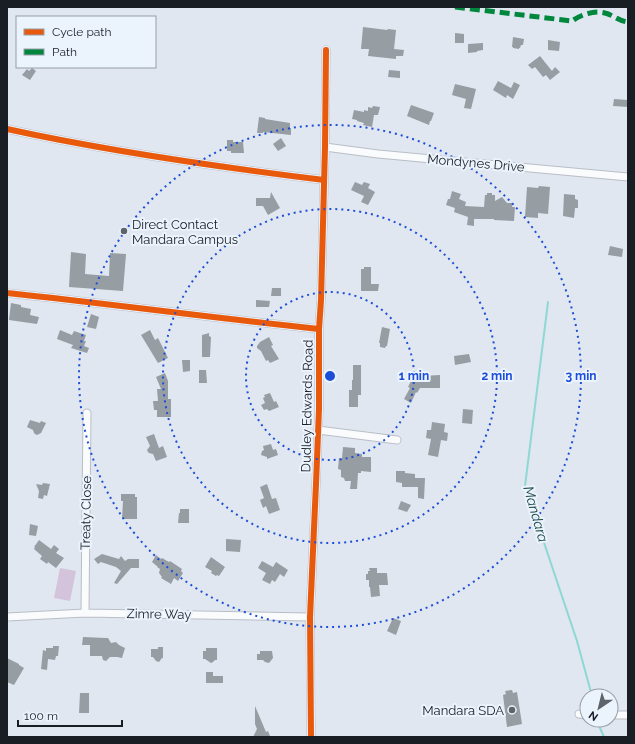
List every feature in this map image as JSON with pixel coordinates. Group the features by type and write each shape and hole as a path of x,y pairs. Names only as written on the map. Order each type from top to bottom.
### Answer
{"street":[{"name":"Dudley Edwards Road","path":"311,737 310,617 318,430 326,50"},
{"path":"7,129 59,141 196,164 324,180"},
{"name":"Mondynes Drive","path":"325,147 385,155 628,177"},
{"path":"7,293 319,329"},
{"name":"Treaty Close","path":"84,613 87,413"},
{"path":"318,430 397,440"},
{"name":"Zimre Way","path":"7,617 84,613 310,617"}],"shaded area":[{"path":"60,568 76,571 70,601 54,598"}],"building":[{"path":"363,27 396,30 394,49 404,50 403,56 396,56 396,59 368,56 369,49 361,49"},
{"path":"455,33 464,34 464,43 455,43"},
{"path":"513,37 524,39 523,45 521,45 519,49 512,47"},
{"path":"548,40 560,42 559,51 548,50"},
{"path":"483,43 483,50 468,53 468,44"},
{"path":"540,56 552,71 555,67 560,72 550,80 546,75 543,77 535,67 532,69 528,65"},
{"path":"32,68 36,71 30,80 22,75 27,69 29,71"},
{"path":"389,70 400,71 400,78 388,77"},
{"path":"498,81 511,88 514,82 520,85 513,99 507,95 506,98 493,90"},
{"path":"455,84 476,89 471,109 464,108 466,99 452,95"},
{"path":"614,99 628,100 628,107 613,106"},
{"path":"411,105 434,113 429,125 407,116"},
{"path":"373,106 380,107 378,115 374,115 372,127 363,125 364,123 352,119 354,110 364,112 364,110 368,111 368,107 372,108"},
{"path":"259,117 290,123 291,135 263,132 257,133"},
{"path":"281,138 286,146 278,151 273,144"},
{"path":"227,140 233,140 233,142 243,142 244,153 231,153 231,151 227,151"},
{"path":"355,182 362,185 364,182 370,184 368,188 375,192 368,205 361,202 364,196 351,190"},
{"path":"539,186 550,187 548,214 538,213 538,218 525,217 527,187 538,188"},
{"path":"452,191 461,194 459,199 466,202 465,206 484,207 485,195 487,195 487,193 492,193 492,195 495,195 495,201 502,197 507,203 512,203 512,207 515,207 514,221 474,219 474,226 467,225 468,217 454,212 455,208 446,205 448,199 450,199"},
{"path":"271,192 280,208 268,215 263,206 256,206 256,198 270,198"},
{"path":"564,194 575,195 575,199 578,200 578,208 575,208 574,218 563,216"},
{"path":"610,246 623,249 622,257 608,255"},
{"path":"71,252 86,254 85,274 109,276 110,253 126,254 123,291 69,287"},
{"path":"364,267 371,267 371,284 379,284 378,291 361,291 361,269 364,269"},
{"path":"272,288 281,288 281,296 271,296"},
{"path":"256,300 270,301 269,307 256,307"},
{"path":"11,303 31,309 30,315 39,317 37,324 9,320"},
{"path":"91,314 99,317 96,329 87,327"},
{"path":"382,327 390,329 387,346 385,348 380,347 379,343"},
{"path":"60,330 72,335 74,331 86,335 84,346 89,348 87,353 71,348 73,345 57,339"},
{"path":"150,330 155,340 158,338 168,358 158,363 141,335"},
{"path":"209,333 209,336 211,337 210,357 202,357 202,335"},
{"path":"269,337 273,345 271,346 279,359 270,363 268,360 266,361 261,351 257,348 260,342"},
{"path":"469,354 471,362 455,365 454,356"},
{"path":"182,360 190,360 190,371 183,372"},
{"path":"353,365 361,365 361,395 358,395 358,407 349,407 349,390 352,390"},
{"path":"199,370 206,370 207,383 199,383"},
{"path":"414,371 421,376 440,375 440,388 420,388 417,393 416,392 411,403 404,399 410,388 408,387 411,381 409,380"},
{"path":"165,373 168,381 168,399 171,399 171,417 157,417 157,410 154,410 153,401 158,401 157,389 161,389 156,377"},
{"path":"270,393 274,402 276,401 279,407 269,411 267,409 264,410 261,405 265,403 263,398 265,397 264,395"},
{"path":"463,409 473,410 472,424 462,423"},
{"path":"30,420 46,423 41,433 37,435 33,430 27,427"},
{"path":"432,422 445,424 444,432 448,433 447,441 441,440 438,457 428,455 431,439 426,438 427,430 431,430"},
{"path":"154,434 159,448 163,446 167,457 156,461 153,454 149,453 147,450 150,446 146,437"},
{"path":"271,444 273,450 276,449 278,455 267,459 267,457 261,455 262,451 264,450 263,446"},
{"path":"343,447 355,448 355,453 362,454 362,457 371,457 371,472 361,471 361,473 358,473 357,489 350,489 351,481 345,481 344,478 341,477 341,470 338,469 339,458 342,458"},
{"path":"396,471 405,471 405,473 415,474 415,478 425,478 424,499 418,498 418,487 402,487 402,483 396,482"},
{"path":"43,483 50,484 47,496 44,495 43,499 38,498 39,491 36,484 42,485"},
{"path":"267,484 272,499 276,498 280,510 269,514 266,506 263,508 260,500 264,498 260,487"},
{"path":"121,494 135,494 135,497 137,497 137,519 122,519 123,501 121,501"},
{"path":"401,501 411,505 407,512 398,509"},
{"path":"180,509 189,509 189,523 178,523"},
{"path":"30,524 38,526 36,536 29,535"},
{"path":"226,539 241,540 240,552 226,551"},
{"path":"39,540 51,549 54,545 59,549 56,553 64,558 56,568 48,562 47,564 40,559 42,556 34,549"},
{"path":"102,554 119,559 121,556 125,561 128,559 139,559 139,568 131,568 117,584 114,583 121,571 116,567 101,562 98,564 94,559"},
{"path":"156,555 161,559 170,561 182,569 181,571 183,573 178,581 174,578 171,584 161,578 162,577 159,573 160,569 152,562"},
{"path":"211,557 225,567 219,576 211,573 212,571 205,567"},
{"path":"262,561 273,567 276,562 288,570 284,577 280,574 275,582 272,580 270,584 262,580 266,573 258,568"},
{"path":"369,568 377,568 377,573 387,573 388,585 379,585 380,596 371,597 369,580 366,580 366,574 370,571"},
{"path":"393,618 401,621 396,635 387,631"},
{"path":"83,637 108,638 111,643 116,642 125,648 122,658 110,657 106,661 103,660 102,656 90,656 90,645 82,645"},
{"path":"53,646 59,646 58,656 56,656 55,660 48,659 47,670 41,669 43,650 46,651 46,648 53,648"},
{"path":"158,647 163,647 163,658 159,662 151,657 151,649 158,649"},
{"path":"206,648 217,648 217,660 211,663 203,659 203,651 206,651"},
{"path":"260,651 272,651 273,658 269,663 263,660 257,660 257,654 260,654"},
{"path":"7,658 24,668 14,685 7,682"},
{"path":"206,672 213,672 213,676 223,676 223,683 206,683"},
{"name":"Mandara SDA","path":"512,690 513,693 517,692 522,724 507,727 503,695 506,694 505,691"},
{"path":"80,693 89,693 89,713 79,713"},
{"path":"255,706 266,732 268,731 270,736 268,737 253,737 257,729 255,724"}],"waterway":[{"name":"Mandara","path":"548,302 525,486 577,641 590,688"},
{"name":"Mandara","path":"600,728 604,737"}],"marked path":[{"path":"455,7 572,21 588,14 601,12 628,22"}],"cycle path":[{"path":"311,737 310,617 319,409 319,329 325,147 326,50"},
{"path":"7,129 86,145 165,158 324,180"},
{"path":"7,293 319,329"}],"place":[{"name":"Direct Contact Mandara Campus","path":"124,231"},
{"name":"Mandara SDA","path":"512,710"}]}
